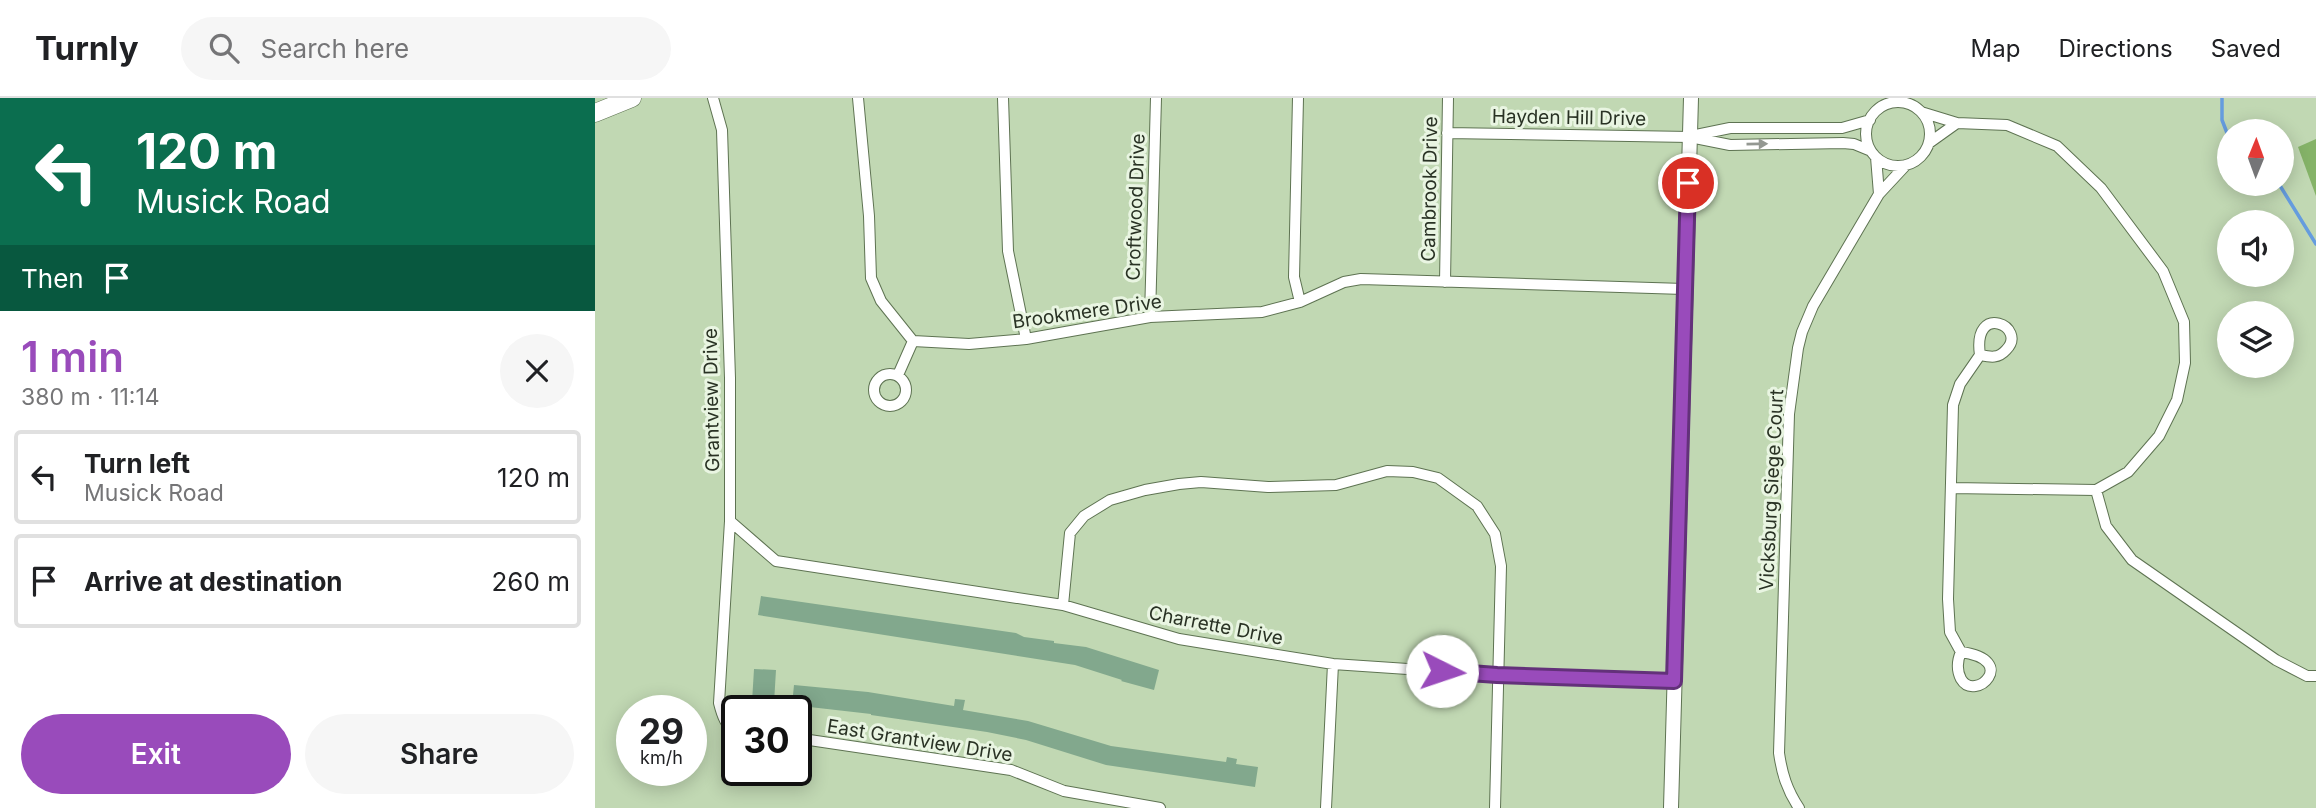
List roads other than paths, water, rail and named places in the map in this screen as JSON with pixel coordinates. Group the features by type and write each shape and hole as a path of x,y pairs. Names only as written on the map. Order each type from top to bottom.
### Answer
{"main road":[{"path":"595,113 632,98"}],"street":[{"name":"Grantview Drive","path":"713,98 722,130 730,378 730,521 719,703 721,710"},
{"path":"858,98 869,216 871,278 881,301 913,341 898,375"},
{"path":"1003,98 1009,251 1026,339"},
{"name":"Croftwood Drive","path":"1150,317 1156,98"},
{"path":"1298,98 1294,277 1300,302"},
{"name":"Cambrook Drive","path":"1445,282 1448,98"},
{"path":"1671,808 1691,98"},
{"path":"1690,137 1730,128 1842,128 1870,120 1886,102 1916,106 1957,123 2007,125 2057,146 2101,188 2163,271 2184,322 2183,376 2177,400 2159,436 2128,472 2096,489 1951,488"},
{"path":"1690,137 1730,145 1854,144 1887,164 1906,165 1923,155 1929,143 1929,123 1916,106"},
{"path":"1870,120 1867,139 1873,154 1879,194"},
{"path":"1929,143 1957,123"},
{"name":"Hayden Hill Drive","path":"1447,133 1690,137"},
{"name":"Vicksburg Siege Court","path":"1796,807 1783,777 1779,753 1789,414 1798,348 1813,306 1879,194 1906,165"},
{"name":"Brookmere Drive","path":"913,341 969,344 1026,339 1150,317 1262,312 1300,302 1344,282 1361,279 1684,289"},
{"path":"1961,652 1950,632 1948,598 1953,405 1960,384 1980,355"},
{"path":"1063,605 1070,533 1084,516 1110,500 1145,490 1201,482 1268,487 1336,485 1387,471 1413,472 1438,478 1477,506 1495,534 1501,566 1495,808"},
{"path":"2096,489 2106,527 2132,560 2276,660 2307,676 2316,676"},
{"name":"Charrette Drive","path":"730,521 776,561 1063,605 1179,639 1333,664 1497,675 1674,681"},
{"path":"1326,808 1333,664"},
{"name":"East Grantview Drive","path":"812,740 1011,770 1064,791 1160,808"}],"waterway":[{"path":"2222,98 2222,119"},
{"path":"2286,196 2316,244"}]}
